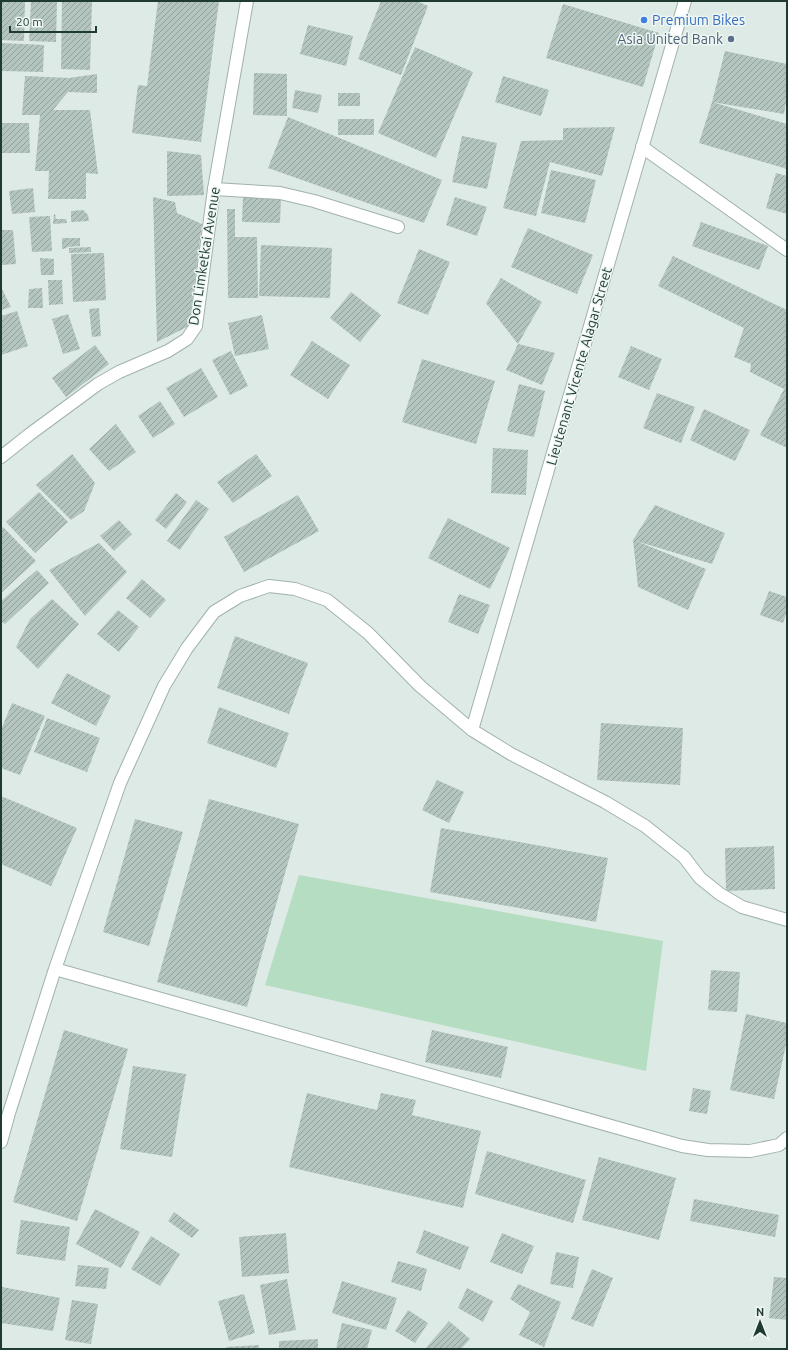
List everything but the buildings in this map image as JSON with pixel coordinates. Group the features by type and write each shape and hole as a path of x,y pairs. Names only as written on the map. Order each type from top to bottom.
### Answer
{"street":[{"name":"Don Limketkai Avenue","path":"1,457 98,384 119,372 168,351 187,339 196,326 214,189 247,1"},
{"name":"Lieutenant Vicente Alagar Street","path":"472,730 685,1"},
{"path":"642,147 787,250"},
{"path":"214,189 280,192 398,227"},
{"path":"1,1142 54,970 120,783 164,686 187,648 214,612 240,596 269,586 295,589 327,600 368,633 420,686 472,730 511,754 605,802 645,826 684,857 700,878 720,894 742,907 787,920"},
{"path":"54,970 682,1146 708,1150 750,1151 779,1145 787,1138"}],"green space":[{"path":"299,875 663,941 646,1071 265,985"}],"place":[{"name":"Premium Bikes","path":"644,20"},
{"name":"Asia United Bank","path":"731,39"}]}
